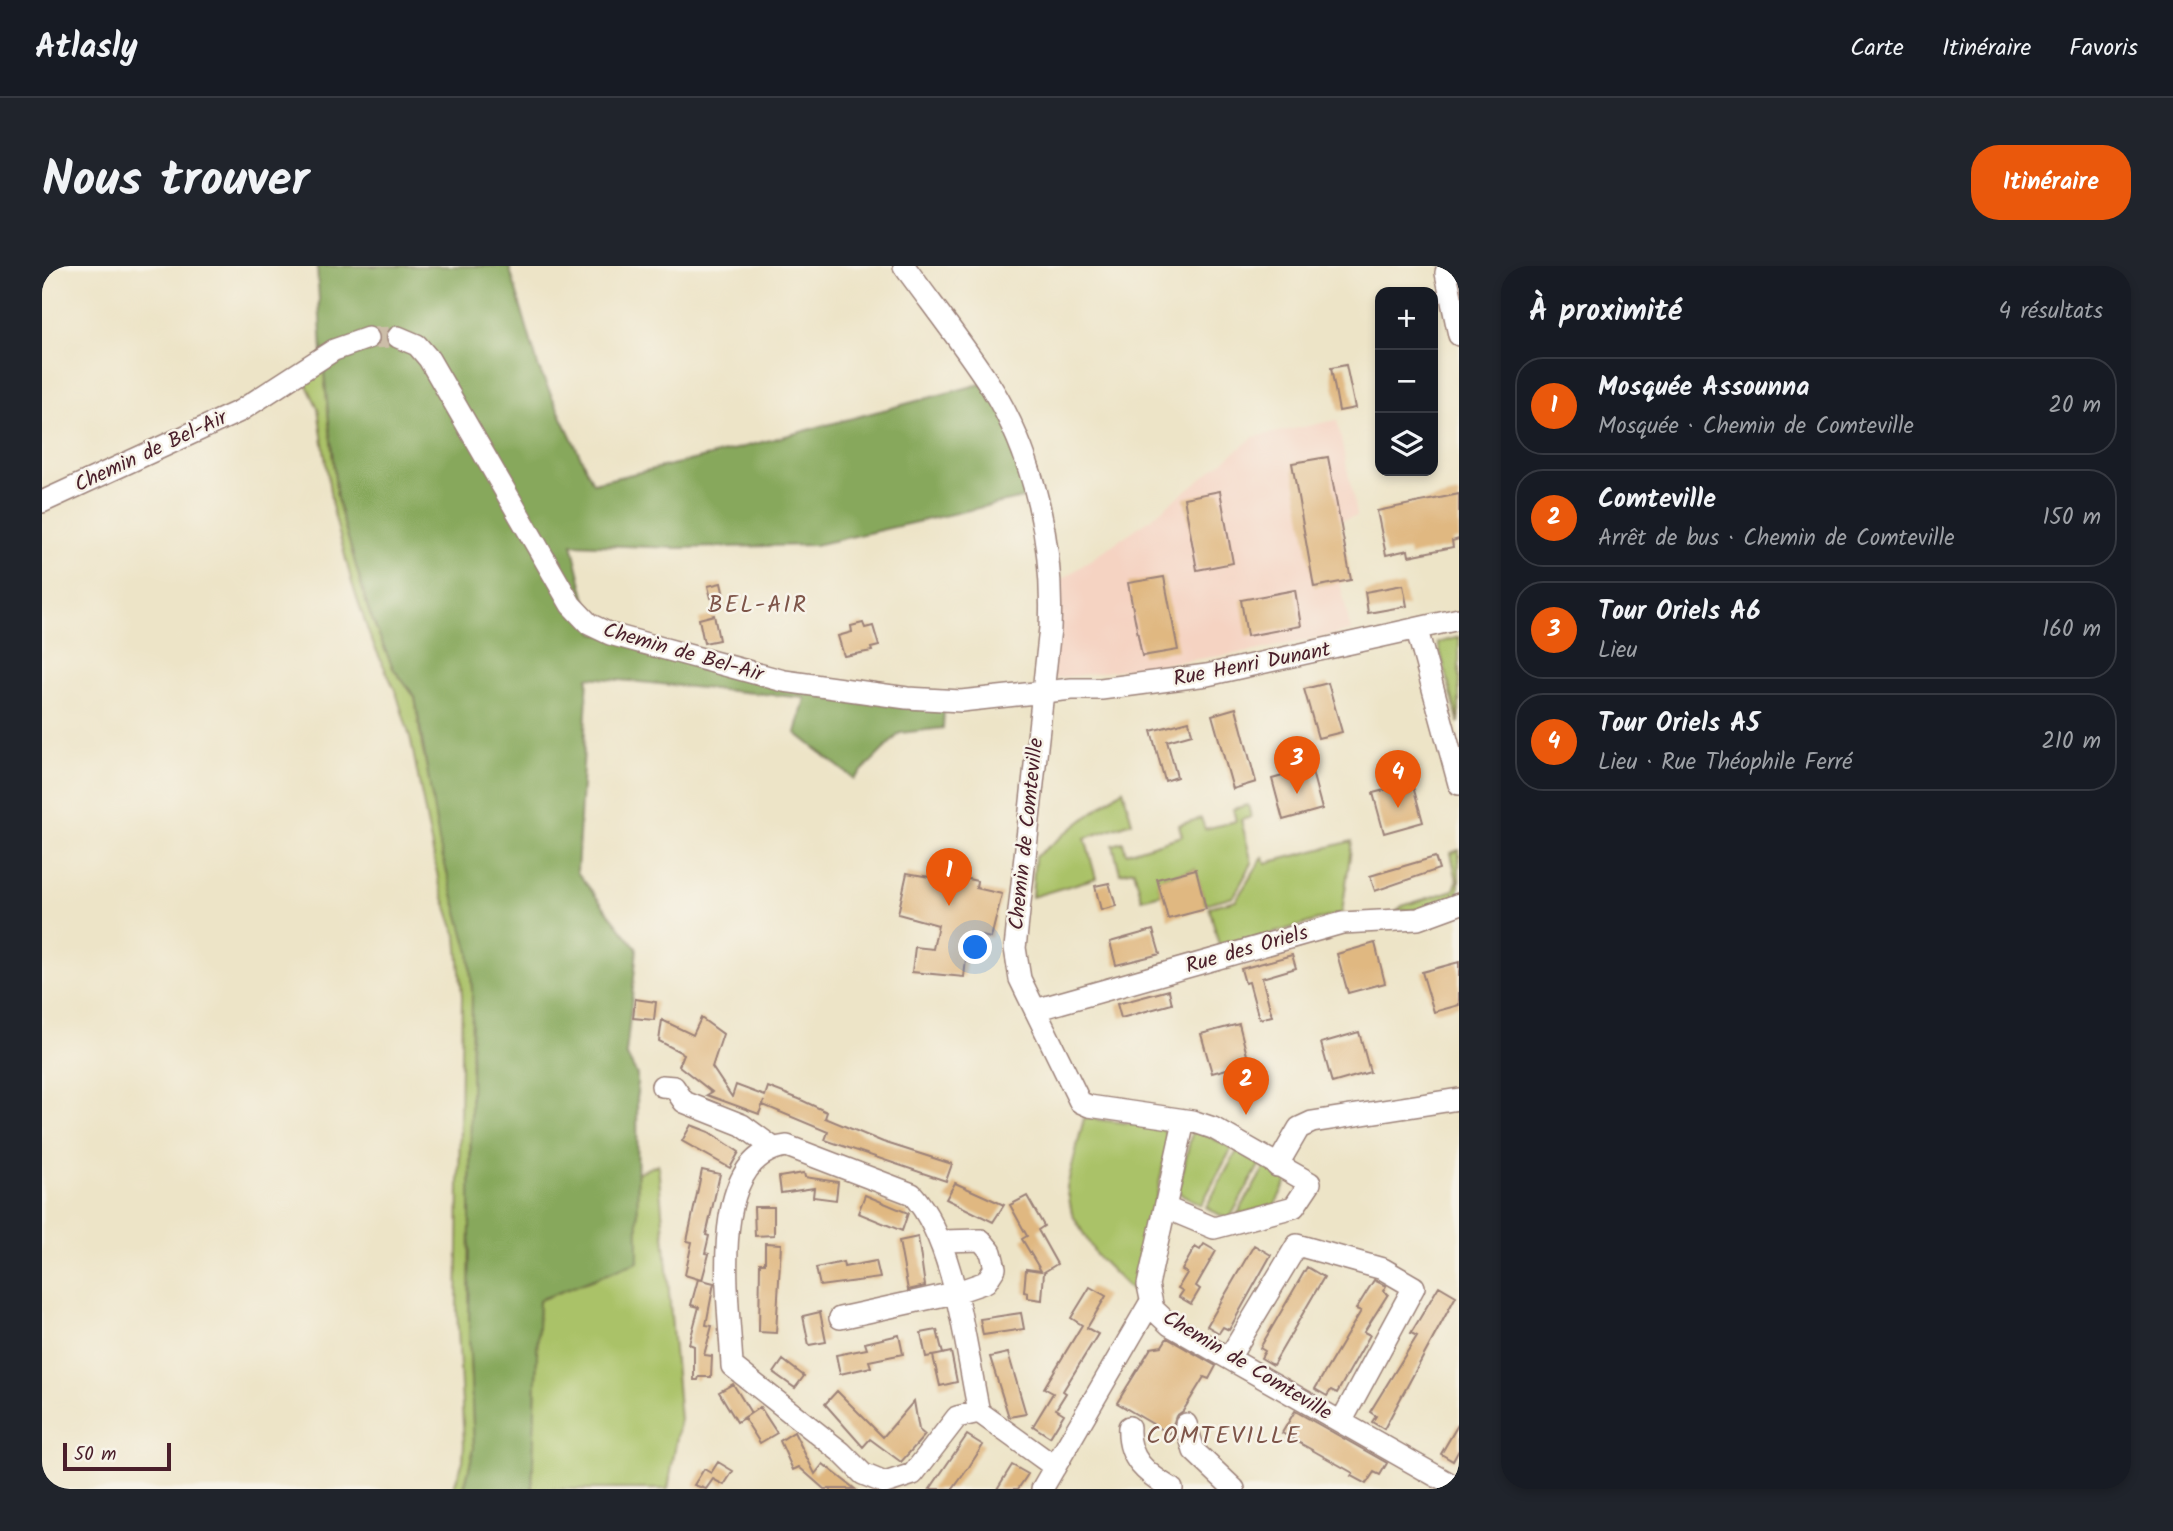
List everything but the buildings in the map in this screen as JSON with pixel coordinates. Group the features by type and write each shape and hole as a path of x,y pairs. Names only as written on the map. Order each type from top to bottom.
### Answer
{"street":[{"name":"Chemin de Comteville","path":"904,266 991,388 1010,424 1039,505 1051,594 1015,948 1020,979 1080,1102 1089,1106 1184,1121 1148,1285 1150,1303 1170,1325 1459,1489"},
{"path":"1448,266 1446,273 1459,335"},
{"name":"Chemin de Bel-Air","path":"398,337 417,345 429,359 571,605 595,628 801,684 938,701 1042,694"},
{"name":"Chemin de Bel-Air","path":"42,502 214,424 268,395 334,351 368,338"},
{"name":"Rue Henri Dunant","path":"1042,694 1207,675 1459,619"},
{"path":"1417,630 1459,784"},
{"name":"Rue des Oriels","path":"1035,1010 1342,923 1418,919 1459,904"},
{"path":"662,1086 674,1087 684,1102 742,1125 764,1153"},
{"path":"1278,1166 1299,1128 1312,1122 1459,1099"},
{"path":"1166,1208 1214,1228 1294,1207 1310,1184 1213,1128 1184,1121"},
{"path":"979,1412 957,1417 913,1474 885,1483 863,1474 841,1452 732,1366 728,1220 735,1191 764,1153 788,1146 912,1194 924,1208 942,1241 979,1412 1055,1467"},
{"path":"840,1318 954,1293 986,1282 995,1268 991,1252 981,1240 942,1241"},
{"path":"1229,1358 1297,1245 1383,1269 1414,1287 1341,1422"},
{"path":"1042,1489 1150,1303"},
{"path":"1186,1424 1194,1451 1234,1489"},
{"path":"1129,1427 1130,1445 1140,1466 1172,1489"}],"shaded area":[{"path":"1337,420 1357,516 1340,520 1351,580 1340,583 1351,631 1250,652 1052,679 1060,581 1150,519 1254,437"}],"green space":[{"path":"317,266 509,266 539,369 593,483 710,456 992,381 1040,494 815,545 678,548 572,544 594,633 944,709 943,728 900,733 854,779 796,733 805,698 588,677 577,872 637,949 626,1054 637,1075 638,1262 539,1300 532,1489 464,1489 474,1448 469,1335 472,990 469,952 440,847 415,697 393,668 369,612 337,499 322,352"},
{"path":"323,362 337,499 369,612 393,668 415,697 422,747 469,952 472,990 469,1335 474,1448 464,1489 453,1489 463,1461 464,1444 457,1310 462,996 457,937 439,883 411,741 396,692 370,637 352,583 332,506 318,408 303,377"},
{"path":"1459,637 1459,723 1438,643"},
{"path":"1123,789 1132,822 1085,838 1096,878 1032,897 1035,857"},
{"path":"1248,805 1251,817 1241,820 1252,863 1234,896 1205,904 1195,869 1158,879 1161,894 1142,899 1134,870 1120,873 1113,845 1123,842 1126,853 1182,836 1179,825 1201,818 1205,829 1236,821 1233,809"},
{"path":"1352,841 1342,913 1220,949 1209,907 1236,900 1263,857 1266,863"},
{"path":"1459,850 1459,897 1437,908 1397,911 1402,906 1454,890 1457,881 1451,853"},
{"path":"1084,1118 1153,1126 1164,1130 1169,1138 1136,1291 1132,1291 1096,1255 1072,1214 1067,1187"},
{"path":"1196,1130 1232,1148 1201,1205 1178,1192 1192,1132"},
{"path":"1237,1151 1260,1164 1229,1220 1206,1207"},
{"path":"658,1164 680,1420 668,1489 532,1489 539,1300 637,1262 637,1173"},
{"path":"1265,1167 1288,1179 1275,1205 1237,1215"}],"tunnel":[{"path":"368,338 398,337"}],"place":[{"name":"Tour Oriels A6","path":"1297,794"},
{"name":"Tour Oriels A5","path":"1398,808"},
{"name":"Mosquée Assounna","path":"949,906"},
{"name":"Comteville","path":"1246,1115"}],"district":[{"name":"BEL-AIR","path":"758,606"},
{"name":"COMTEVILLE","path":"1224,1436"}]}
